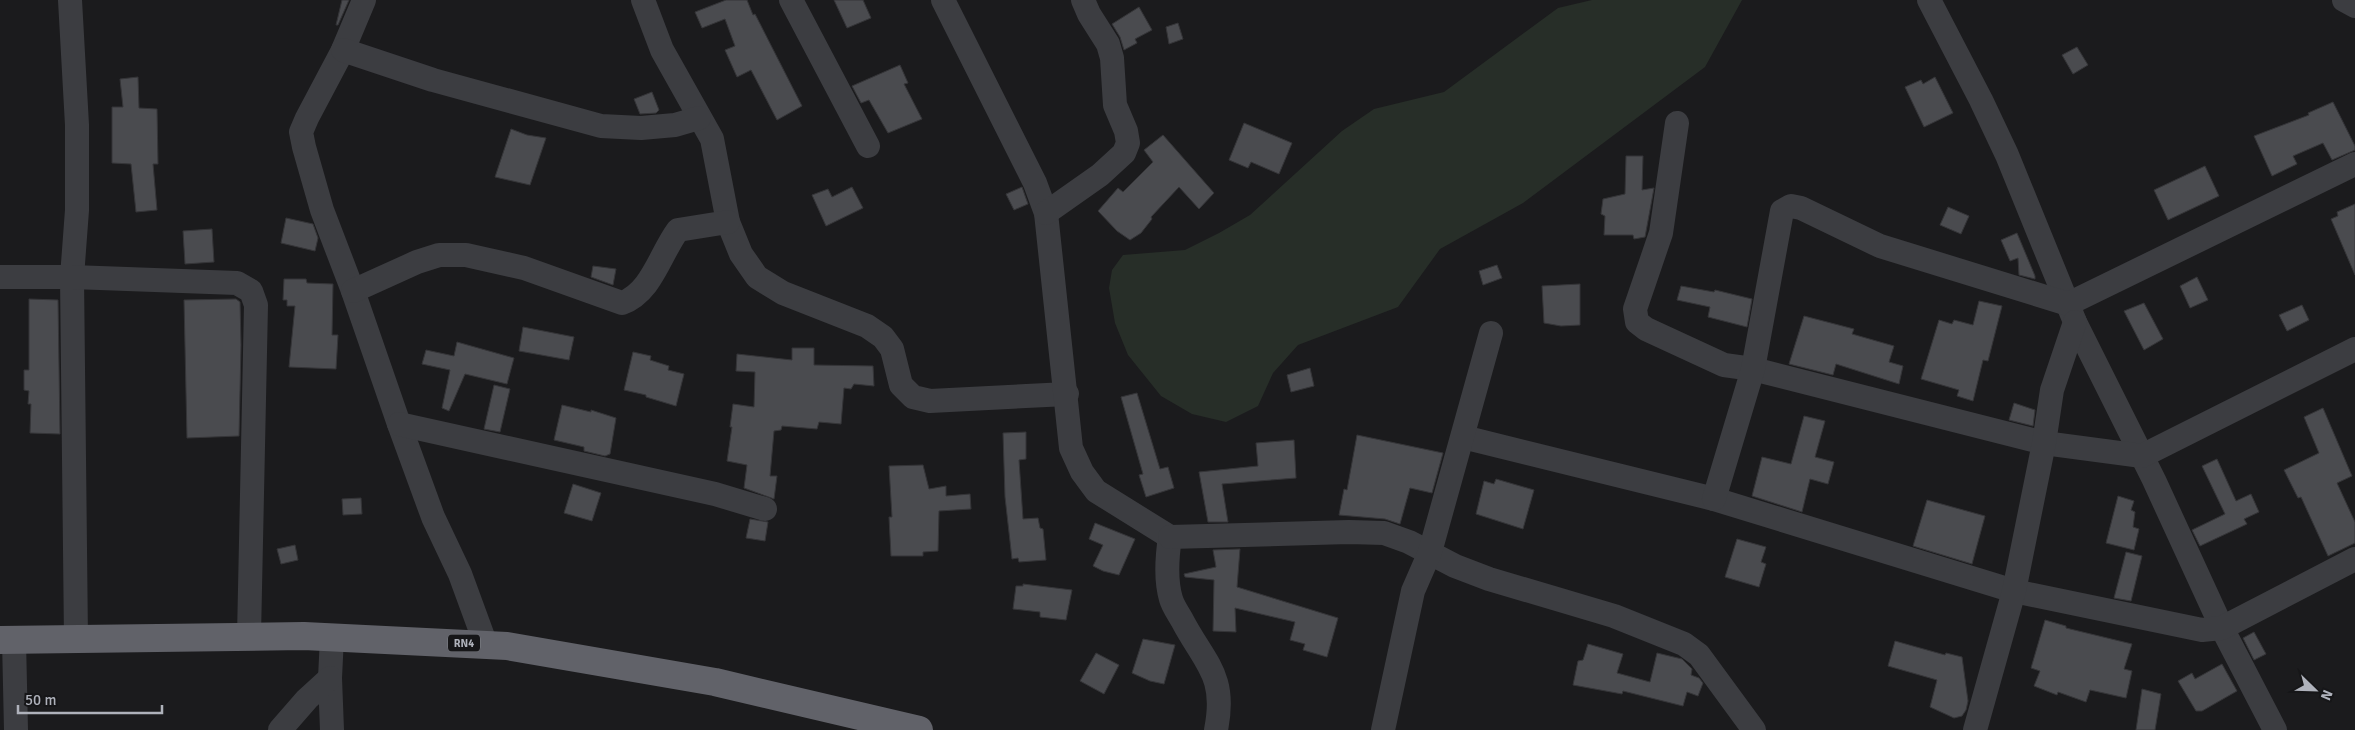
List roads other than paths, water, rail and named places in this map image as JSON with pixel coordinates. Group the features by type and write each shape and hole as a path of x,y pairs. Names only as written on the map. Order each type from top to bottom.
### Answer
{"highway":[{"name":"RN4","path":"7,640 249,636 332,637 486,645 573,657 715,682 919,730"}],"street":[{"path":"70,0 77,125 77,210 72,277 76,639"},
{"path":"364,0 343,50 301,132 322,210 353,291 399,424 433,517 460,574 486,645"},
{"path":"643,0 662,50 712,139 728,222 741,254 757,277 783,293 868,326 883,337 892,349 901,385 913,397 930,401 1067,394"},
{"path":"791,0 868,146"},
{"path":"943,0 1035,184 1046,213 1067,394 1071,448 1096,491 1170,537 1349,532 1384,534 1430,552 1456,566 1489,579 1614,616 1684,644 1699,655 1754,730"},
{"path":"1046,213 1100,175 1124,153 1128,143 1126,131 1115,105 1112,58 1108,44 1089,14 1083,0"},
{"path":"1929,0 1989,115 2072,313 2142,456 2222,628 2275,730"},
{"path":"2344,0 2355,6"},
{"path":"343,50 433,80 600,126 641,128 675,125 699,118"},
{"path":"1677,123 1662,233 1636,309 1637,322 1646,329 1724,365 1753,369 2044,443 2142,456 2355,349"},
{"path":"1978,730 2014,591 2044,443 2052,390 2072,313 2355,164"},
{"path":"1714,500 1753,369 1782,211 1791,206 1801,208 1880,246 1968,275 2072,313"},
{"path":"353,291 416,262 438,255 466,256 524,268 622,303 633,299 642,289 661,262 668,243 678,230 728,222"},
{"path":"0,277 72,277 237,283 251,290 256,305 249,636"},
{"path":"1383,730 1413,591 1430,552 1490,333"},
{"path":"399,424 715,494 765,510"},
{"path":"1463,437 1714,500 2014,591 2202,630 2222,628 2355,559"},
{"path":"1170,537 1168,577 1171,600 1203,654 1219,690 1220,712 1216,730"},
{"path":"332,637 330,678 332,730"},
{"path":"7,640 16,730"},
{"path":"280,730 307,699 330,678"}]}
